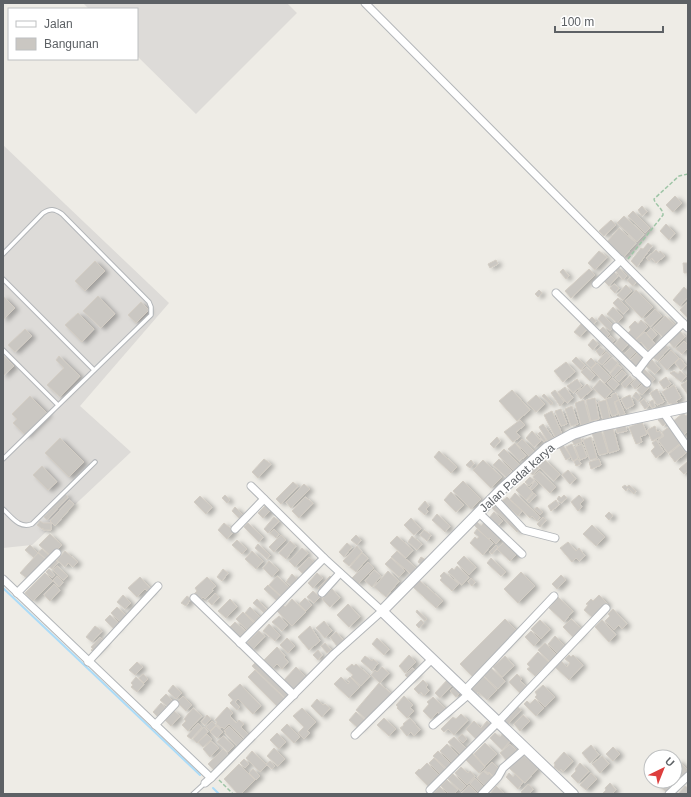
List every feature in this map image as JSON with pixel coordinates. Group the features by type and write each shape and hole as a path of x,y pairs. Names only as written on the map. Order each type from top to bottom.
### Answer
{"main road":[{"name":"Jalan Padat karya","path":"382,611 478,512 547,448 573,434 595,427 688,407"},
{"path":"382,611 573,794"}],"street":[{"path":"365,3 686,325 648,357 636,372"},
{"path":"596,284 623,262"},
{"path":"556,292 647,383"},
{"path":"616,326 648,357"},
{"path":"663,412 688,448"},
{"path":"3,580 210,779 334,654 382,611 324,558 251,486"},
{"path":"493,498 524,530 555,538"},
{"path":"235,529 264,499"},
{"path":"478,512 522,554"},
{"path":"17,593 57,553"},
{"path":"240,643 324,558"},
{"path":"322,593 340,573"},
{"path":"88,662 158,586"},
{"path":"433,725 467,692 554,596"},
{"path":"194,598 294,695"},
{"path":"430,790 498,722 606,608"},
{"path":"355,735 432,659"},
{"path":"155,725 175,704"},
{"path":"482,794 498,777 502,768 526,748"},
{"path":"669,794 688,776"}],"lane":[{"path":"3,254 43,213 48,210 55,210 62,214 149,302 151,307 151,315 3,459"},
{"path":"3,279 94,370"},
{"path":"3,350 58,405"},
{"path":"3,510 19,524 24,526 32,524 95,462"},
{"path":"193,794 210,779"}],"path":[{"path":"623,262 663,214 663,211 654,202 654,199 679,176 688,174"},
{"path":"210,779 233,794"}],"shaded area":[{"path":"83,3 287,3 297,13 196,114 138,57 138,8 88,8"},
{"path":"3,145 169,303 80,406 131,452 32,545 3,548"}],"building":[{"path":"675,196 682,203 673,212 666,205"},
{"path":"642,206 647,212 642,216 638,210"},
{"path":"633,211 650,228 645,233 628,216"},
{"path":"624,216 644,234 637,242 617,223"},
{"path":"611,220 616,225 604,236 599,231"},
{"path":"666,224 675,233 669,240 660,231"},
{"path":"619,228 636,243 623,258 606,243"},
{"path":"648,243 652,246 637,267 631,261 641,248 643,249"},
{"path":"656,250 659,253 660,251 665,256 656,263 652,258 649,261 646,258"},
{"path":"599,251 607,257 595,270 588,263"},
{"path":"496,260 498,264 490,268 488,264"},
{"path":"95,261 105,271 85,291 75,281"},
{"path":"683,263 688,263 688,273 684,273"},
{"path":"618,267 627,276 623,280 615,270"},
{"path":"563,269 569,276 566,279 560,272"},
{"path":"589,269 595,275 571,298 565,291"},
{"path":"613,271 618,276 609,286 604,281"},
{"path":"631,277 636,282 633,286 627,280"},
{"path":"614,284 619,288 615,293 610,288"},
{"path":"626,285 632,291 623,300 617,295"},
{"path":"684,287 688,291 688,297 680,306 673,300"},
{"path":"539,290 542,293 538,297 535,294"},
{"path":"636,290 653,307 642,318 625,301"},
{"path":"3,296 15,308 3,320"},
{"path":"98,296 115,314 101,328 83,311"},
{"path":"618,298 629,309 623,314 613,303"},
{"path":"141,302 149,310 136,323 128,315"},
{"path":"686,303 688,304 688,318 680,310"},
{"path":"613,307 623,317 617,323 607,314"},
{"path":"655,309 662,316 650,327 644,320"},
{"path":"78,313 94,329 82,342 65,325"},
{"path":"602,314 614,326 610,331 598,319"},
{"path":"665,316 675,325 663,337 653,328"},
{"path":"592,317 596,321 593,325 588,321"},
{"path":"641,320 648,327 635,340 628,333 631,330 629,327 635,321 638,324"},
{"path":"581,324 587,329 580,337 574,332"},
{"path":"603,327 610,334 605,339 598,332"},
{"path":"651,328 657,335 652,340 646,333"},
{"path":"25,329 32,336 15,352 8,345"},
{"path":"680,331 685,337 674,348 669,342"},
{"path":"645,332 655,344 648,350 641,342 637,346 633,342"},
{"path":"611,336 615,340 610,345 605,340"},
{"path":"621,337 628,344 620,353 613,346"},
{"path":"593,339 598,344 593,350 588,345"},
{"path":"684,341 688,345 688,348 682,354 676,349"},
{"path":"664,344 669,348 658,361 652,357"},
{"path":"600,347 605,351 600,356 596,351"},
{"path":"631,347 636,352 628,360 623,355"},
{"path":"671,350 679,358 667,370 659,362"},
{"path":"639,351 646,357 636,368 629,362"},
{"path":"606,352 610,356 602,365 598,361"},
{"path":"3,355 14,366 3,376"},
{"path":"59,356 80,376 60,397 47,385 64,368 56,360"},
{"path":"576,357 585,365 581,370 572,361"},
{"path":"591,358 596,363 591,368 586,363"},
{"path":"612,358 618,363 610,372 603,366"},
{"path":"680,358 686,366 681,370 675,363"},
{"path":"652,360 660,369 655,374 646,366"},
{"path":"566,362 575,372 563,382 554,371"},
{"path":"597,363 611,377 605,383 591,369"},
{"path":"618,365 622,368 613,377 610,374"},
{"path":"586,367 595,375 590,381 581,372"},
{"path":"644,369 655,379 651,383 641,372"},
{"path":"622,370 626,374 619,382 615,378"},
{"path":"674,371 678,374 680,371 686,376 681,382 670,373"},
{"path":"630,376 633,380 625,388 621,384"},
{"path":"638,377 642,382 635,389 631,384"},
{"path":"666,377 671,384 664,389 659,382"},
{"path":"612,378 619,384 614,390 607,383"},
{"path":"577,379 582,386 573,393 567,386"},
{"path":"600,380 612,391 605,399 593,388"},
{"path":"688,380 688,395 681,385"},
{"path":"643,383 649,388 642,395 637,390"},
{"path":"587,384 592,390 581,399 576,393"},
{"path":"674,385 681,398 676,401 678,404 673,407 671,403 669,404 662,392"},
{"path":"565,387 573,398 567,403 558,392"},
{"path":"657,389 664,402 657,405 650,393"},
{"path":"512,390 530,410 517,421 499,401"},
{"path":"555,390 564,402 560,406 551,393"},
{"path":"636,392 641,397 638,401 633,396"},
{"path":"616,393 619,400 614,402 618,414 612,416 606,399 612,397 611,395"},
{"path":"544,394 553,403 551,405 542,396"},
{"path":"536,395 545,404 536,412 527,403"},
{"path":"630,395 634,405 626,409 621,399"},
{"path":"30,396 48,414 26,436 13,423 17,419 12,414"},
{"path":"595,398 599,419 591,421 586,400"},
{"path":"644,399 649,406 645,409 640,402"},
{"path":"584,400 590,422 581,425 575,403"},
{"path":"606,400 610,418 603,420 598,402"},
{"path":"619,400 625,414 620,416 615,402"},
{"path":"653,400 655,407 652,408 649,402"},
{"path":"572,406 578,424 571,426 565,409"},
{"path":"561,409 567,424 561,426 555,411"},
{"path":"552,411 562,434 555,437 544,415"},
{"path":"683,413 686,416 688,414 688,431 682,436 671,423"},
{"path":"663,416 668,422 663,426 658,420"},
{"path":"520,420 525,425 516,432 520,437 513,442 504,432"},
{"path":"642,422 647,434 640,437 642,442 636,444 629,427"},
{"path":"543,424 554,439 549,443 539,427"},
{"path":"625,425 627,431 617,433 616,428"},
{"path":"655,426 657,432 660,431 662,436 652,441 647,430"},
{"path":"670,426 682,442 668,453 658,440 664,436 662,432"},
{"path":"613,428 619,450 609,453 603,431"},
{"path":"601,430 608,453 599,455 592,433"},
{"path":"532,431 541,441 534,447 526,438"},
{"path":"540,432 546,440 544,442 538,434"},
{"path":"580,436 582,442 574,445 572,440"},
{"path":"497,437 500,441 494,448 490,444"},
{"path":"591,437 597,458 590,460 583,440"},
{"path":"60,438 84,462 69,477 45,453"},
{"path":"522,439 535,452 530,457 517,444"},
{"path":"656,440 664,452 656,458 651,451 655,447 652,443"},
{"path":"515,443 526,456 519,461 508,449"},
{"path":"572,444 578,458 573,461 566,447"},
{"path":"582,444 587,457 580,460 575,447"},
{"path":"563,445 571,457 566,460 559,447"},
{"path":"680,445 686,453 675,462 669,454"},
{"path":"504,449 520,465 514,471 498,455"},
{"path":"439,451 457,467 451,473 434,457"},
{"path":"264,459 271,464 258,478 252,472"},
{"path":"499,459 512,471 506,477 493,465"},
{"path":"544,459 560,474 554,481 538,466"},
{"path":"578,459 581,464 576,466 574,461"},
{"path":"599,459 601,465 591,469 589,462"},
{"path":"471,460 474,464 470,468 466,465"},
{"path":"483,460 502,477 491,488 473,470"},
{"path":"688,461 688,471 684,474 679,469"},
{"path":"535,465 539,468 533,475 529,472"},
{"path":"42,466 57,482 48,490 33,475"},
{"path":"568,470 576,479 570,484 562,475"},
{"path":"539,471 556,487 550,493 533,477"},
{"path":"530,477 534,480 529,486 525,482"},
{"path":"463,481 481,499 471,509 453,491"},
{"path":"535,481 538,484 532,490 530,488"},
{"path":"293,482 298,486 281,504 276,499"},
{"path":"524,483 533,492 526,500 516,490"},
{"path":"304,484 310,489 291,508 286,502"},
{"path":"625,485 627,487 629,485 636,491 634,494 628,488 626,491 622,487"},
{"path":"451,492 464,505 456,512 444,500"},
{"path":"515,493 540,517 537,521 532,516 530,518 510,499"},
{"path":"534,493 536,495 529,503 527,501"},
{"path":"65,494 68,497 47,520 44,517"},
{"path":"225,495 230,500 227,503 222,498"},
{"path":"564,495 567,498 561,503 557,499 559,496 561,498"},
{"path":"579,495 584,500 580,504 582,507 578,511 571,502"},
{"path":"200,496 212,507 206,514 194,502"},
{"path":"305,497 313,503 299,518 292,511"},
{"path":"507,497 522,511 518,516 502,501"},
{"path":"69,500 74,504 55,526 50,521"},
{"path":"556,500 559,505 551,511 548,506"},
{"path":"425,501 429,506 426,509 428,511 425,515 418,509"},
{"path":"494,502 521,528 517,532 490,506"},
{"path":"266,505 271,510 263,518 258,513"},
{"path":"235,507 244,516 241,520 232,511"},
{"path":"537,507 543,512 540,515 534,509"},
{"path":"494,512 503,521 497,526 489,518"},
{"path":"609,512 613,516 609,520 605,516"},
{"path":"437,514 450,526 445,532 432,520"},
{"path":"274,517 279,521 268,533 264,529"},
{"path":"543,517 546,520 540,527 537,524"},
{"path":"411,518 421,529 414,535 404,525"},
{"path":"40,521 43,523 51,523 51,530 43,530 43,528 42,529 37,525"},
{"path":"485,521 502,537 496,544 490,538 488,539 474,525 477,522 481,526"},
{"path":"224,523 234,531 227,539 218,530"},
{"path":"248,523 263,537 259,542 244,527"},
{"path":"592,525 605,537 596,546 583,534"},
{"path":"274,529 279,534 276,538 270,533"},
{"path":"477,529 493,543 483,555 470,543 475,537 477,539 479,537 474,533"},
{"path":"424,530 431,535 427,541 420,535"},
{"path":"50,534 62,545 51,556 39,545"},
{"path":"281,535 286,540 274,552 269,547"},
{"path":"356,535 361,540 357,545 351,540"},
{"path":"397,536 413,550 406,558 390,543"},
{"path":"412,536 422,544 417,550 408,542"},
{"path":"237,540 247,549 242,554 232,545"},
{"path":"290,541 296,546 286,559 279,553"},
{"path":"505,541 518,553 510,561 497,549"},
{"path":"568,542 576,551 579,548 585,556 579,561 576,558 572,562 560,548"},
{"path":"347,543 352,547 344,557 339,552"},
{"path":"258,544 270,555 267,559 255,548"},
{"path":"30,545 38,553 34,558 25,550"},
{"path":"496,545 498,547 492,554 489,552"},
{"path":"357,546 362,552 349,566 343,561"},
{"path":"302,548 308,553 295,567 289,561"},
{"path":"42,549 51,557 48,561 38,552"},
{"path":"65,551 78,562 73,567 68,563 65,567 57,560"},
{"path":"252,551 263,561 256,569 245,559"},
{"path":"397,551 416,568 411,574 391,557"},
{"path":"38,553 46,559 28,579 20,573"},
{"path":"362,553 368,558 356,572 350,567"},
{"path":"464,556 476,567 469,575 457,563"},
{"path":"309,557 315,563 303,574 298,569"},
{"path":"421,557 426,560 422,565 418,562"},
{"path":"391,558 405,571 399,577 385,564"},
{"path":"491,558 506,572 501,576 487,563"},
{"path":"54,559 58,562 52,569 48,566"},
{"path":"269,561 279,570 272,577 263,568"},
{"path":"368,562 374,568 358,584 352,578"},
{"path":"57,566 68,576 63,580 53,570"},
{"path":"457,566 469,577 462,585 448,572 452,568 454,570"},
{"path":"49,569 55,575 52,578 46,572"},
{"path":"223,569 228,573 222,581 217,577"},
{"path":"374,570 381,576 372,587 365,581"},
{"path":"388,571 399,581 386,597 374,587"},
{"path":"444,572 459,584 452,591 440,580 442,578 440,576"},
{"path":"521,572 535,586 518,603 504,589"},
{"path":"45,573 53,581 33,601 25,593"},
{"path":"317,573 323,578 313,588 308,583"},
{"path":"292,574 297,579 291,586 286,582"},
{"path":"561,575 566,580 557,589 552,584"},
{"path":"57,576 63,582 59,587 53,580"},
{"path":"277,576 290,588 281,596 269,585"},
{"path":"330,576 332,578 321,591 318,588"},
{"path":"140,577 152,590 149,593 145,589 137,597 128,588"},
{"path":"207,577 216,586 205,599 203,597 200,600 194,594 197,591 195,588"},
{"path":"471,578 475,582 472,586 468,582"},
{"path":"419,580 443,601 436,608 413,587"},
{"path":"54,584 60,590 50,601 44,595"},
{"path":"268,585 282,598 278,602 264,589"},
{"path":"332,589 340,598 330,607 322,599"},
{"path":"313,591 320,597 314,603 307,597"},
{"path":"215,593 219,597 212,605 208,601"},
{"path":"123,595 131,603 125,609 117,602"},
{"path":"599,595 608,604 594,619 584,610 588,605 586,604 591,599 593,601"},
{"path":"187,596 191,599 186,606 181,603"},
{"path":"558,597 573,611 564,622 549,608"},
{"path":"305,598 312,605 306,611 299,604"},
{"path":"230,599 237,607 226,618 218,611"},
{"path":"257,599 267,610 264,613 253,603"},
{"path":"292,599 306,612 292,626 276,610 282,603 285,607"},
{"path":"348,604 360,617 349,627 337,615"},
{"path":"117,607 127,616 120,622 111,613"},
{"path":"250,607 261,618 256,623 245,613"},
{"path":"613,609 627,624 622,629 619,625 614,630 605,621 610,616 608,614"},
{"path":"417,610 427,619 425,621 416,612"},
{"path":"243,612 254,623 247,630 236,619"},
{"path":"110,615 120,624 115,630 105,620"},
{"path":"279,616 288,625 282,631 272,622"},
{"path":"505,619 518,632 473,677 460,664"},
{"path":"571,619 583,630 575,639 563,627"},
{"path":"421,620 424,623 419,628 416,625"},
{"path":"540,620 550,629 541,639 531,629"},
{"path":"602,620 616,635 609,642 595,627"},
{"path":"324,621 332,631 325,638 316,628"},
{"path":"235,622 247,632 241,639 229,628"},
{"path":"269,624 280,635 275,641 263,631"},
{"path":"95,626 102,631 92,642 86,637"},
{"path":"310,626 320,641 309,650 298,637"},
{"path":"259,631 265,636 252,650 246,644"},
{"path":"531,631 540,640 534,646 525,637"},
{"path":"336,632 343,640 337,646 330,637"},
{"path":"555,636 566,647 558,654 548,644"},
{"path":"100,637 105,642 94,653 91,650 93,649 91,647"},
{"path":"287,638 295,646 288,653 280,645"},
{"path":"377,638 389,649 384,655 372,644"},
{"path":"325,643 331,650 327,653 321,646"},
{"path":"545,643 558,656 551,663 538,650"},
{"path":"277,647 288,662 282,669 277,664 272,669 264,660"},
{"path":"318,650 322,655 318,660 313,655"},
{"path":"538,652 551,664 545,670 543,668 535,676 527,669 530,667 527,664"},
{"path":"409,655 416,662 405,673 399,666"},
{"path":"569,655 571,657 573,655 583,665 569,680 555,667 561,661 567,667 570,663 565,659"},
{"path":"365,656 378,663 372,671 361,661"},
{"path":"505,656 514,666 502,677 493,667"},
{"path":"257,661 291,694 286,699 252,666"},
{"path":"137,662 143,667 135,675 129,670"},
{"path":"352,664 354,666 356,664 370,676 361,686 351,677 353,675 346,669"},
{"path":"296,667 306,677 293,690 284,680"},
{"path":"382,667 389,673 380,683 371,675 375,670 377,672"},
{"path":"412,668 418,673 410,680 405,675"},
{"path":"491,668 505,681 498,689 484,676"},
{"path":"255,670 285,699 277,706 248,677"},
{"path":"143,674 148,679 144,683 139,678"},
{"path":"517,674 522,679 520,681 527,687 520,693 509,682"},
{"path":"482,675 497,690 487,700 478,692 477,694 473,690 472,692 469,689"},
{"path":"136,677 144,684 137,692 131,687 133,685 131,683"},
{"path":"341,677 348,684 350,682 347,680 350,677 360,687 349,698 334,684"},
{"path":"449,678 454,683 440,698 435,693"},
{"path":"423,680 428,685 426,687 429,691 424,696 421,692 419,694 414,689"},
{"path":"379,683 393,695 384,705 382,703 367,720 356,710"},
{"path":"240,684 261,706 253,714 238,699 235,702 240,707 237,710 230,703 233,700 228,695"},
{"path":"173,685 182,693 176,699 168,691"},
{"path":"456,685 462,691 456,697 450,691"},
{"path":"543,685 555,697 545,707 535,697 537,695 535,692"},
{"path":"166,694 174,702 169,708 160,700"},
{"path":"183,696 192,705 186,711 177,702"},
{"path":"404,696 413,705 410,708 414,711 407,718 396,705"},
{"path":"433,697 448,711 442,717 438,712 431,719 423,711 429,704 427,702"},
{"path":"317,699 323,705 325,704 330,708 322,717 311,706"},
{"path":"535,699 544,708 536,716 524,704 527,701 530,704"},
{"path":"161,703 167,709 159,718 153,712"},
{"path":"517,706 521,710 508,724 503,719"},
{"path":"227,707 233,713 230,716 236,723 239,720 244,724 241,727 250,736 246,740 229,724 224,729 216,724 217,722 215,720"},
{"path":"193,708 202,716 188,731 182,725 186,721 184,719"},
{"path":"302,708 316,722 307,731 310,733 304,739 298,733 304,727 293,716"},
{"path":"173,710 180,716 171,726 164,719"},
{"path":"356,712 366,721 359,729 349,720"},
{"path":"461,714 468,720 454,735 448,729 444,732 441,729 453,717 456,719"},
{"path":"207,715 211,719 205,725 201,722"},
{"path":"523,715 530,721 520,731 514,724"},
{"path":"384,718 396,729 389,736 377,725"},
{"path":"410,718 420,730 414,736 411,732 407,736 400,728"},
{"path":"212,721 216,725 210,731 206,727"},
{"path":"474,721 481,728 487,721 492,725 477,740 466,729"},
{"path":"198,723 202,727 191,739 187,736"},
{"path":"287,724 300,737 294,743 281,730"},
{"path":"216,726 223,732 217,738 210,732"},
{"path":"229,726 244,741 238,747 224,731"},
{"path":"204,727 208,732 197,743 193,739"},
{"path":"277,733 286,742 279,749 270,740"},
{"path":"495,733 500,737 503,733 511,740 502,750 490,738"},
{"path":"207,734 212,739 203,747 198,742"},
{"path":"462,734 467,739 463,743 458,738"},
{"path":"223,736 234,746 228,752 217,742"},
{"path":"454,737 467,749 461,755 448,742"},
{"path":"211,741 219,748 210,757 203,749"},
{"path":"485,743 497,754 485,766 474,754"},
{"path":"447,744 460,757 453,764 440,751"},
{"path":"510,744 518,752 508,762 500,753"},
{"path":"591,745 599,755 590,763 582,753"},
{"path":"613,747 620,754 613,761 606,754"},
{"path":"274,748 285,759 278,766 267,756"},
{"path":"223,749 230,756 215,771 208,764"},
{"path":"252,751 267,765 260,772 246,758"},
{"path":"438,751 452,765 447,769 433,756"},
{"path":"471,752 485,767 479,773 465,759"},
{"path":"564,752 573,761 563,772 561,769 559,771 554,767 554,763"},
{"path":"522,754 538,768 525,783 509,768"},
{"path":"602,756 609,764 600,773 592,764"},
{"path":"434,758 446,770 441,775 429,763"},
{"path":"244,759 249,764 245,768 240,763"},
{"path":"270,761 275,766 272,769 266,764"},
{"path":"492,762 501,771 494,777 489,772 488,773 484,770"},
{"path":"427,763 440,776 429,787 415,773"},
{"path":"580,763 589,771 578,783 571,776 576,771 575,769"},
{"path":"239,764 255,780 241,794 238,794 224,779"},
{"path":"683,765 688,770 688,773 683,778"},
{"path":"461,767 468,773 470,771 475,776 467,785 455,773"},
{"path":"253,769 260,776 256,780 249,773"},
{"path":"483,771 488,775 489,773 495,779 487,788 477,778"},
{"path":"509,773 513,777 515,774 523,782 518,789 506,777"},
{"path":"591,773 597,779 586,790 580,785"},
{"path":"453,774 466,786 461,791 448,779"},
{"path":"475,778 486,789 480,794 470,784"},
{"path":"447,780 458,790 454,794 449,794 441,786"},
{"path":"610,783 616,790 612,794 602,794 606,790 605,788"},
{"path":"528,784 533,789 529,794 523,794 521,792"},
{"path":"469,785 478,794 461,794"},
{"path":"496,786 505,794 490,794"},
{"path":"685,786 688,788 688,794 678,794 683,789"},
{"path":"440,787 447,794 434,793"},
{"path":"663,789 671,789 667,793"}],"waterway":[{"path":"3,588 200,775"},
{"path":"213,788 219,794"}]}
